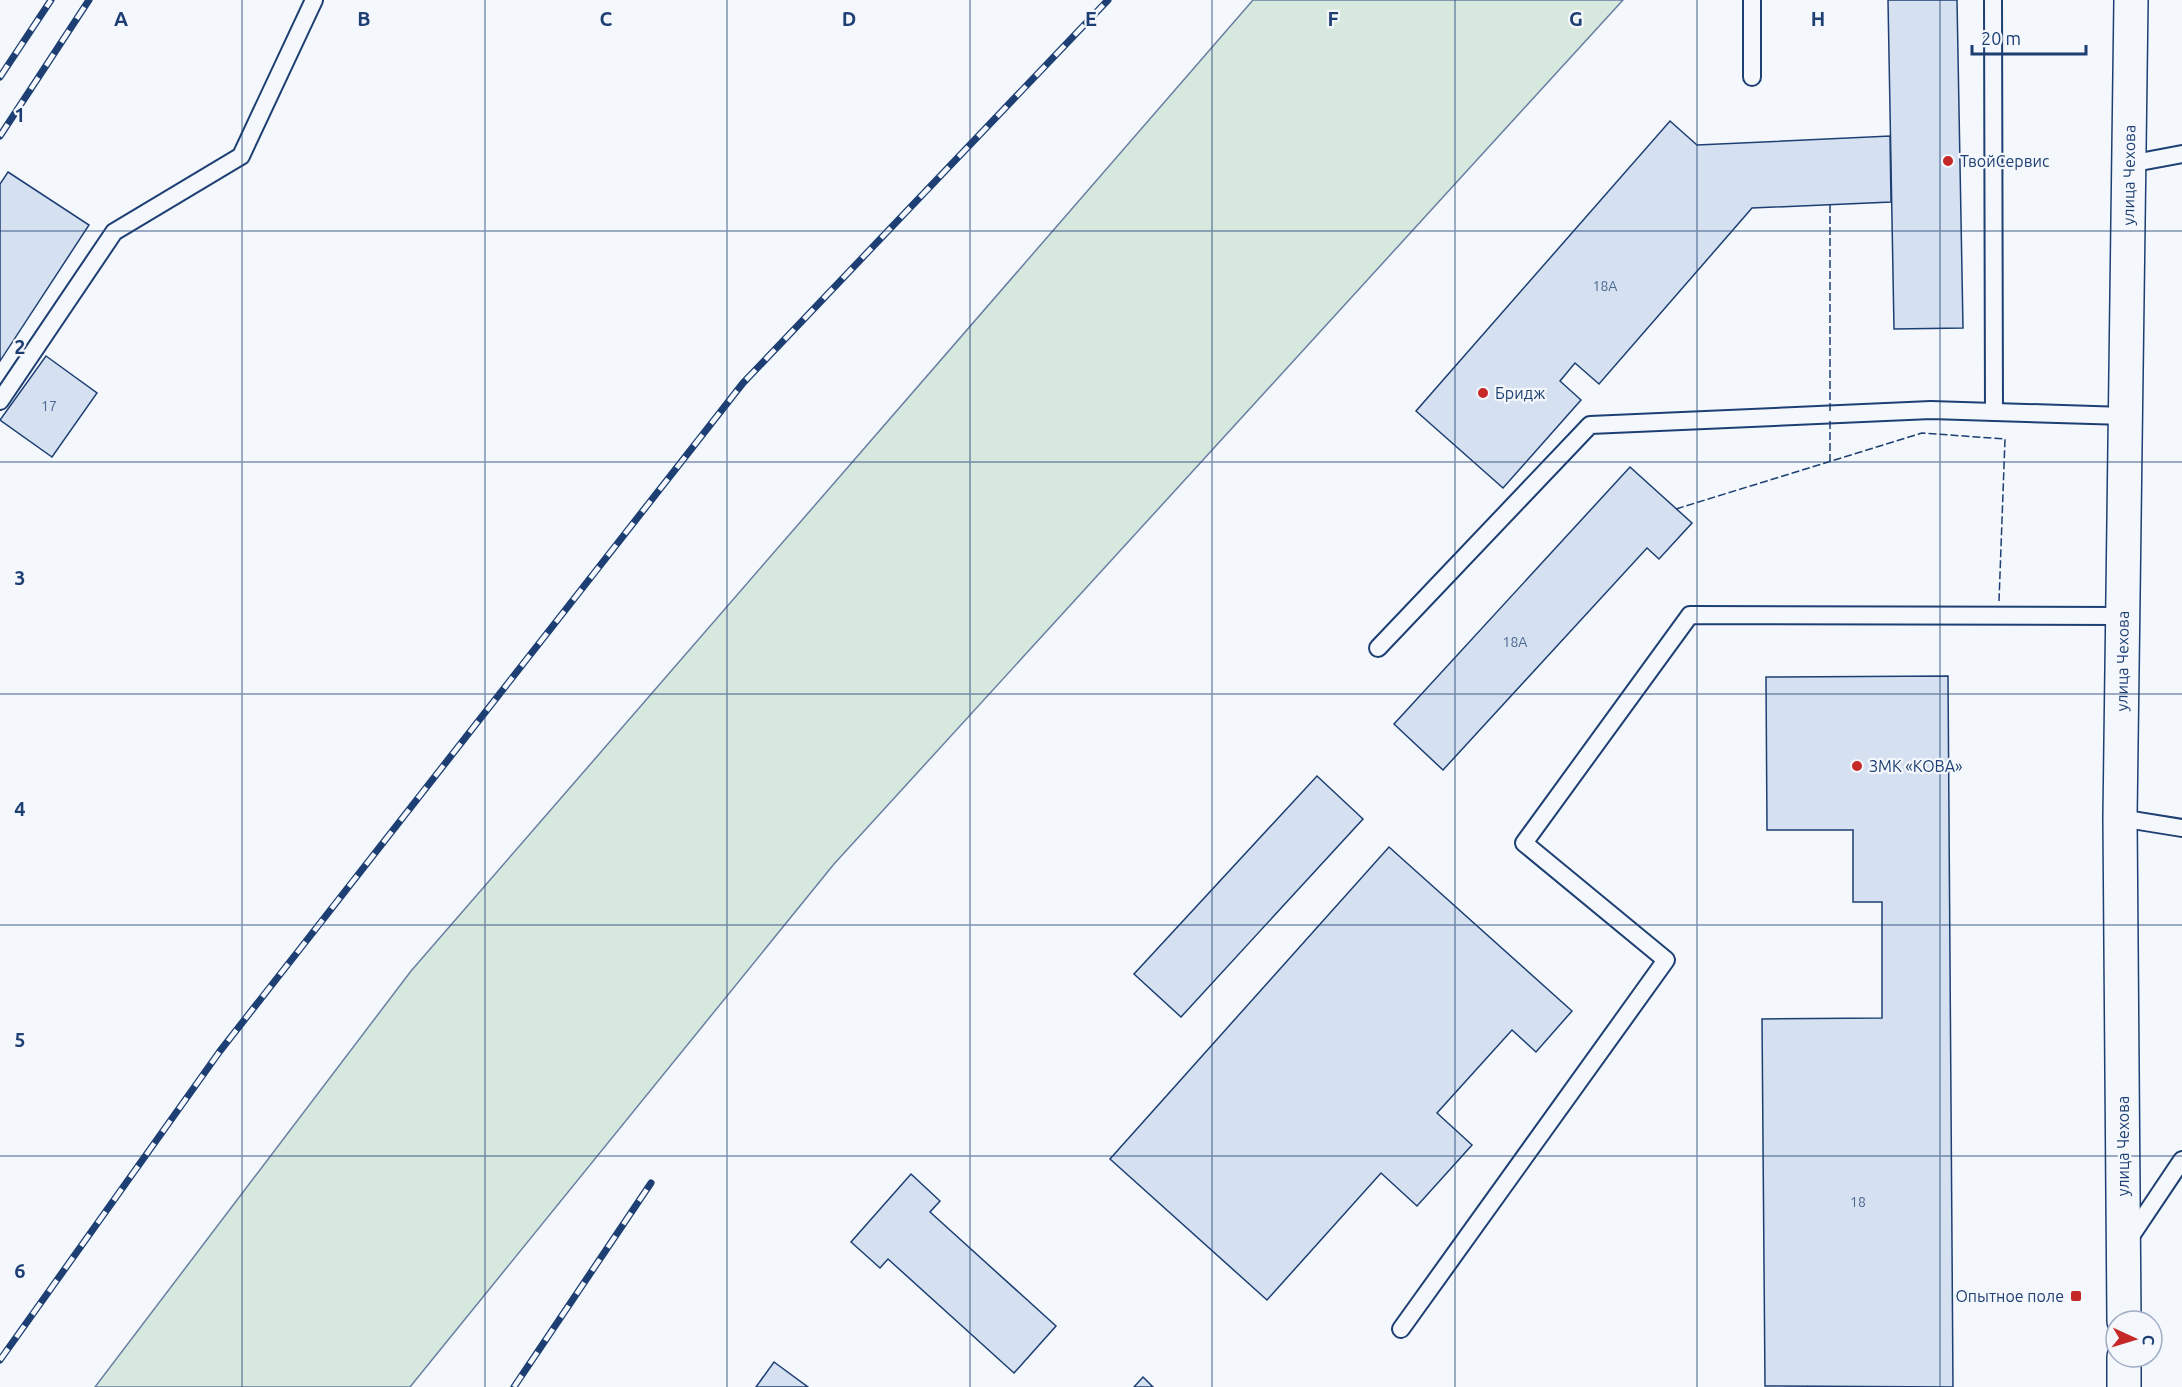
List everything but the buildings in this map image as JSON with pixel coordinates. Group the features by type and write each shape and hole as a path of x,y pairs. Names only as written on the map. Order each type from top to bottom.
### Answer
{"main road":[{"name":"улица Чехова","path":"2124,1309 2120,818 2131,0"},
{"path":"2124,1369 2124,1387"}],"lane":[{"path":"0,401 114,232 242,156 314,0"},
{"path":"1752,0 1752,77"},
{"path":"1993,0 1994,412"},
{"path":"2129,164 2182,154"},
{"path":"1378,648 1590,425 1931,410 2125,416"},
{"path":"1401,1329 1666,960 1524,843 1690,615 2123,616"},
{"path":"2120,818 2182,828"},
{"path":"2124,1248 2182,1160"}],"shaded area":[{"path":"1253,0 1623,0 834,864 410,1387 95,1387 411,971"}],"railway":[{"path":"0,77 51,0"},
{"path":"0,136 89,0"},
{"path":"0,1360 220,1051 743,383 1108,0"},
{"path":"514,1387 651,1183"}],"fence":[{"path":"1830,205 1830,411"},
{"path":"1830,420 1830,462"},
{"path":"1676,509 1922,433 2005,439 1999,601"}],"place":[{"name":"ТвойСервис","path":"1948,161"},
{"name":"Бридж","path":"1483,393"},
{"name":"ЗМК «КОВА»","path":"1857,766"},
{"name":"Опытное поле","path":"2076,1296"}]}
